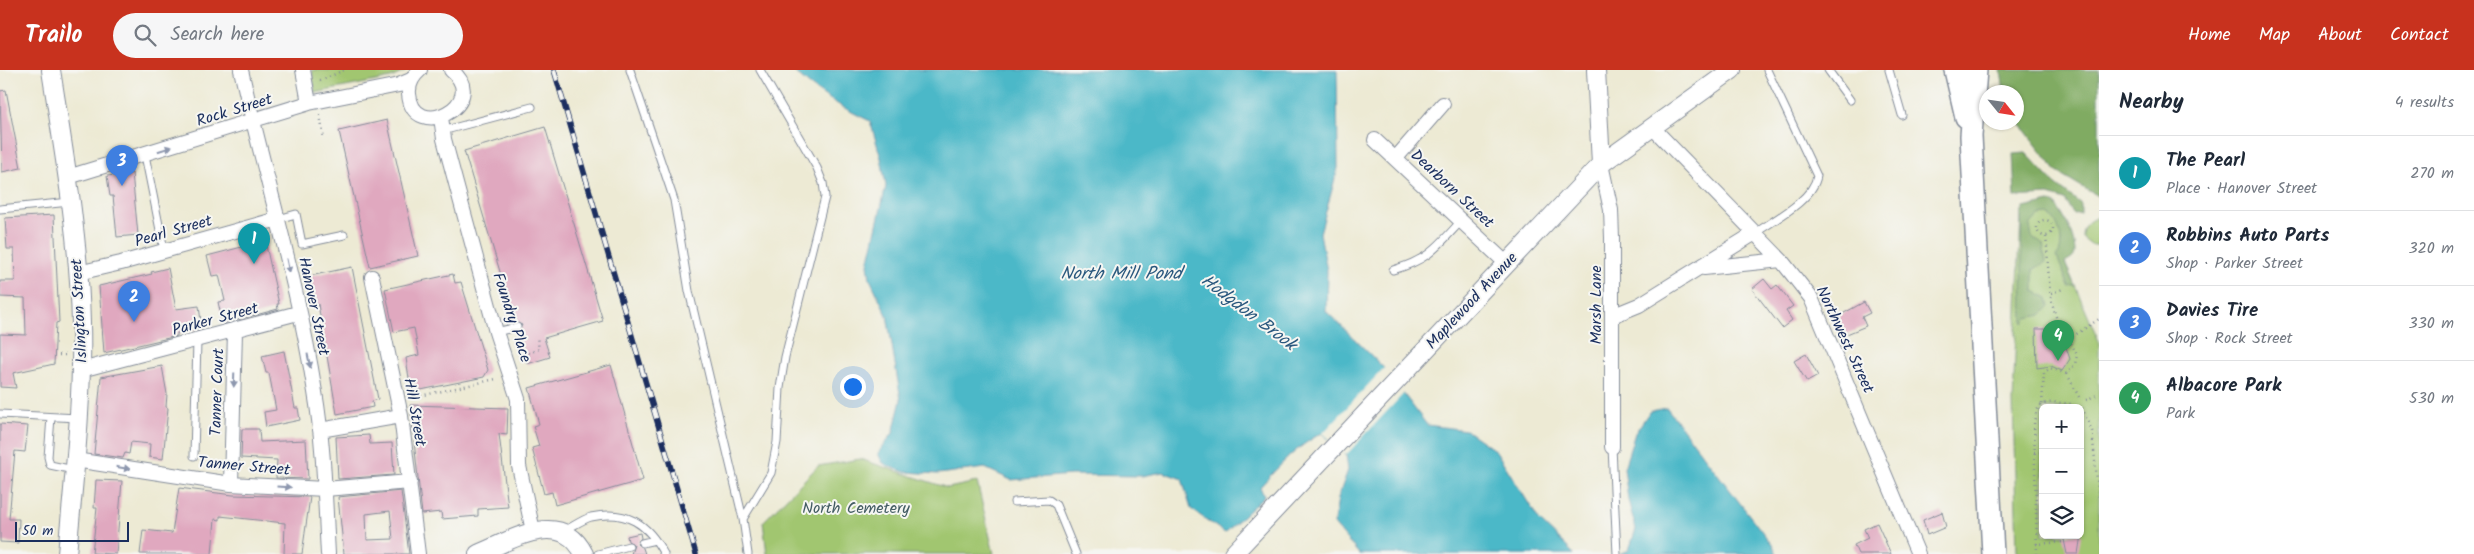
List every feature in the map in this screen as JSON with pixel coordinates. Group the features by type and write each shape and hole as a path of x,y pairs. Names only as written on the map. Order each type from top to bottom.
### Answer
{"main road":[{"path":"1955,70 1970,136"},
{"path":"1976,70 1970,136 1993,554"}],"street":[{"name":"Islington Street","path":"50,70 68,177 78,273 81,370 67,554"},
{"name":"Hanover Street","path":"242,70 253,122 278,219 315,390 325,489 328,554"},
{"path":"303,70 314,106"},
{"path":"416,75 409,97 418,111 442,124 461,99 460,82 451,70"},
{"path":"1596,70 1601,164"},
{"name":"Maplewood Avenue","path":"1233,554 1601,164 1732,70"},
{"name":"Rock Street","path":"68,177 253,122 400,85 416,75"},
{"path":"1396,158 1443,104"},
{"name":"Foundry Place","path":"442,124 496,332 512,375 520,412 519,466 533,531"},
{"name":"Northwest Street","path":"1652,127 1800,282 1822,319 1918,554"},
{"name":"Dearborn Street","path":"1374,140 1396,158 1506,263"},
{"name":"Marsh Lane","path":"1601,164 1611,210 1612,447"},
{"name":"Pearl Street","path":"78,273 278,219"},
{"path":"1612,316 1639,305 1755,233"},
{"path":"1698,268 1739,262 1781,260"},
{"name":"Hill Street","path":"372,277 401,416 418,554"},
{"name":"Parker Street","path":"81,370 298,313"},
{"name":"Tanner Court","path":"231,484 235,331"},
{"path":"320,430 401,416"},
{"name":"Tanner Street","path":"75,465 231,484 325,489 410,482"},
{"path":"478,554 533,531 544,529 565,534 584,554"}],"lane":[{"path":"630,70 674,200 690,291 743,519 748,554"},
{"path":"743,519 770,473 777,442 778,405 785,357 825,197 823,183 817,168 760,70"},
{"path":"1755,233 1803,199 1816,183 1817,176 1767,70"},
{"path":"1828,70 1850,100"},
{"path":"1889,70 1902,115"},
{"path":"442,124 532,107"},
{"path":"145,155 164,250"},
{"path":"0,209 70,202"},
{"path":"278,219 296,214 302,244 344,235"},
{"path":"1393,270 1417,263 1428,255 1462,220"},
{"path":"496,332 516,327"},
{"path":"194,456 197,341"},
{"path":"0,414 78,418"},
{"path":"51,416 48,457 50,465 75,465"},
{"path":"1612,447 1617,554"},
{"path":"1014,502 1049,500 1056,505 1076,554"},
{"path":"565,534 590,517 622,516 640,523 664,554"},
{"path":"642,543 655,540"},
{"path":"598,554 630,546"}],"path":[{"path":"316,83 344,70"},
{"path":"314,106 324,139"},
{"path":"2046,220 2051,222 2054,230 2046,237 2039,234 2037,228 2039,223 2046,220"},
{"path":"2046,237 2050,294 2061,326 2077,355 2075,364 2067,374"},
{"path":"2050,294 2064,289"},
{"path":"2064,346 2069,339 2099,319"},
{"path":"518,357 539,349 537,337"},
{"path":"54,355 66,355"},
{"path":"2074,404 2053,402 2042,404 2044,373 2050,368 2067,374 2079,397"},
{"path":"409,392 411,398 512,375"},
{"path":"2086,400 2099,394"},
{"path":"2037,554 2034,421 2039,408"},
{"path":"2084,413 2092,431 2099,499"},
{"path":"2034,452 2039,452"},
{"path":"2036,544 2064,542"}],"green space":[{"path":"312,70 408,70 391,78 315,93"},
{"path":"2001,70 2099,70 2099,197 2057,172 2024,129 2024,85 2003,85"},
{"path":"2026,153 2055,184 2081,204 2081,213 2073,214 2065,200 2049,195 2015,197 2013,154"},
{"path":"2050,202 2055,205 2063,216 2073,239 2075,254 2072,259 2065,263 2075,286 2069,287 2057,257 2061,241 2056,223 2049,215 2039,216 2030,226 2033,238 2043,245 2046,262 2034,269 2034,291 2048,298 2050,306 2041,315 2027,318 2023,323 2021,214 2024,208"},
{"path":"2056,205 2065,263 2099,341 2099,554 2017,554 2013,402 2021,214"},
{"path":"2099,217 2099,245 2091,245 2082,238 2083,230 2089,222"},
{"name":"North Cemetery","path":"860,459 948,488 977,482 994,554 767,554 763,522 818,466"}],"water":[{"name":"North Mill Pond","path":"792,70 1337,70 1338,168 1320,233 1327,271 1326,311 1384,368 1427,425 1466,430 1496,451 1539,520 1574,554 1359,554 1334,524 1338,498 1348,470 1346,455 1322,433 1296,450 1281,464 1260,487 1264,496 1225,533 1191,509 1182,479 1163,472 1142,476 1071,475 1011,480 985,468 938,474 905,472 888,466 882,462 878,453 893,433 901,400 887,315 870,279 868,264 886,186 881,158 870,121 829,99"},
{"path":"1667,408 1773,546 1777,554 1620,554 1629,550 1636,529 1628,500 1624,468 1635,433 1650,411"}],"pier":[{"path":"1385,367 1406,391 1346,455 1323,433"}],"building":[{"path":"6,90 21,168 2,172 0,91"},
{"path":"387,120 418,256 370,267 339,131"},
{"path":"545,127 603,321 544,338 550,357 527,364 518,332 522,325 515,322 464,151"},
{"path":"132,173 138,235 117,237 113,196 110,196 107,176"},
{"path":"54,215 59,322 56,323 54,364 13,373 16,388 0,387 0,334 26,335 25,298 0,297 0,281 15,281 14,249 7,249 5,218"},
{"path":"265,241 279,304 277,304 278,309 223,324 218,302 225,301 219,275 212,276 207,256"},
{"path":"352,267 378,399 372,401 373,407 337,414 318,304 315,305 310,276"},
{"path":"168,268 176,309 199,306 202,329 177,333 177,336 104,353 99,286 152,274 151,272"},
{"path":"453,274 455,283 461,282 488,370 484,377 411,392 406,358 419,355 414,328 394,332 385,289"},
{"path":"1764,279 1772,289 1777,285 1793,306 1786,311 1792,320 1782,328 1752,289"},
{"path":"1864,302 1870,313 1862,317 1866,326 1842,336 1834,324 1838,322 1835,318"},
{"path":"2036,329 2054,329 2054,342 2066,347 2070,359 2062,371 2051,366 2037,368"},
{"path":"284,351 295,408 298,408 300,420 266,427 264,412 276,410 269,373 266,373 262,356"},
{"path":"1806,354 1818,376 1807,382 1794,361"},
{"path":"611,365 643,480 555,505 552,492 544,494 532,448 539,446 533,426 539,424 529,388"},
{"path":"162,366 167,394 166,407 168,408 163,459 149,457 150,444 131,442 129,454 125,453 123,458 94,454 101,377"},
{"path":"410,405 508,408 507,435 499,434 508,507 478,509 478,516 442,519 441,512 422,514"},
{"path":"0,424 28,426 25,452 15,451 9,519 19,519 18,543 0,542"},
{"path":"242,429 259,429 260,442 306,440 308,479 276,478 277,460 241,458"},
{"path":"369,435 370,444 392,443 394,475 338,479 336,437"},
{"path":"96,480 122,481 116,554 92,553 97,508 94,508"},
{"path":"179,488 233,495 310,497 302,554 284,554 285,523 220,516 220,520 215,519 212,554 140,554 143,530 172,533"},
{"path":"401,491 409,554 344,554 338,497","holes":["390,511 393,539 367,540 366,514"]},
{"path":"1942,512 1946,527 1927,535 1923,520"},
{"path":"1877,523 1891,554 1858,554 1854,545 1868,538 1864,529"},
{"path":"640,533 641,538 637,544 643,548 645,554 631,554 634,545 628,541 627,536"},
{"path":"2064,539 2080,539 2078,554 2067,554"}],"railway":[{"path":"554,70 696,554"}],"place":[{"name":"Davies Tire","path":"122,186"},
{"name":"The Pearl","path":"254,264"},
{"name":"Robbins Auto Parts","path":"134,322"},
{"name":"Albacore Park","path":"2058,361"}],"water label":[{"name":"Hodgdon Brook","path":"1249,312"}]}
